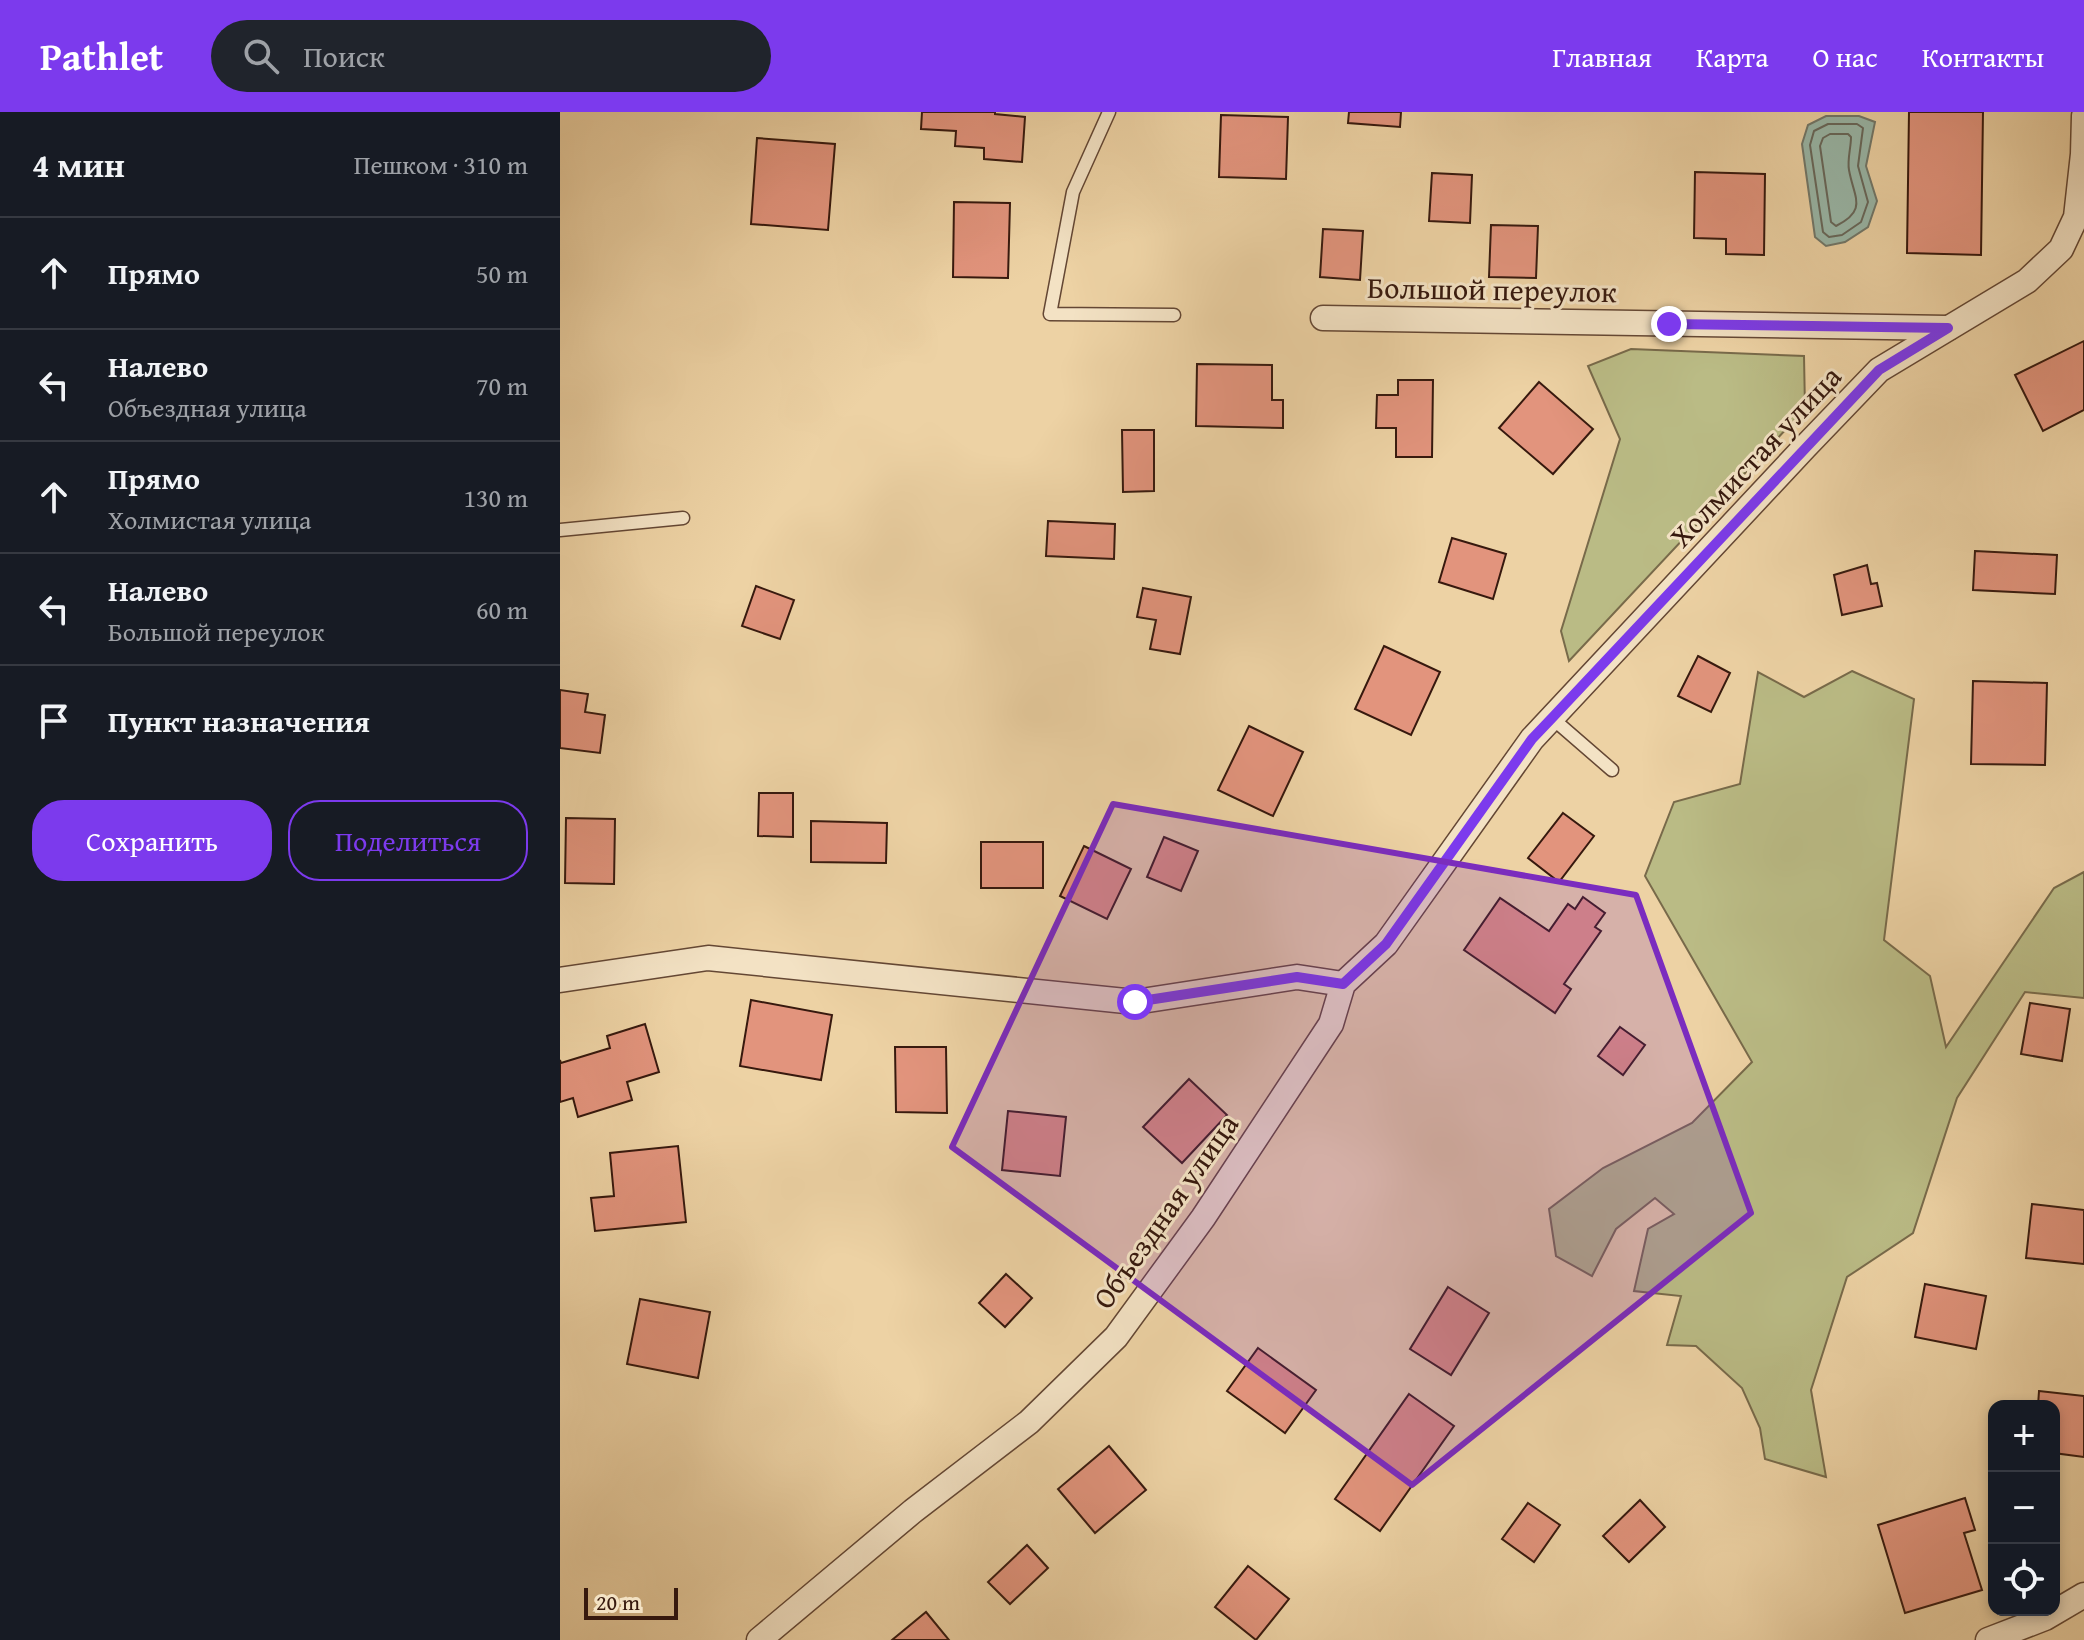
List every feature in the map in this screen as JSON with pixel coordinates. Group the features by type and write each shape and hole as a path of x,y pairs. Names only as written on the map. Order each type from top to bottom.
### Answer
{"street":[{"name":"Холмистая улица","path":"1343,984 1386,944 1532,739 1879,370 2027,281 2061,249 2076,217 2084,116"},
{"name":"Большой переулок","path":"1323,318 1948,328"},
{"path":"560,980 708,958 1135,1002 1297,977 1343,984"},
{"name":"Объездная улица","path":"759,1640 913,1511 1029,1422 1116,1337 1203,1218 1331,1024 1343,984"},
{"path":"1988,1640 2045,1618 2084,1595"}],"lane":[{"path":"1109,112 1073,192 1050,314 1174,315"},
{"path":"560,530 683,518"},
{"path":"1552,718 1612,770"}],"highlighted area":[{"path":"1113,804 1636,895 1751,1213 1412,1485 952,1147"}],"green space":[{"path":"1631,349 1804,356 1805,409 1569,661 1561,631 1620,439 1588,366"},
{"path":"1852,671 1914,699 1884,940 1930,976 1946,1047 2054,888 2084,872 2084,998 2025,992 1957,1098 1913,1233 1847,1277 1811,1390 1826,1477 1765,1459 1760,1428 1742,1388 1696,1346 1667,1345 1681,1296 1634,1291 1648,1229 1674,1214 1655,1198 1616,1229 1592,1276 1556,1256 1549,1209 1603,1168 1692,1123 1752,1062 1645,876 1674,802 1740,784 1758,672 1804,697"}],"water":[{"path":"1826,116 1859,116 1875,122 1866,166 1877,201 1868,227 1845,242 1826,246 1815,237 1802,144 1808,125"}],"building":[{"path":"922,112 995,112 1025,117 1022,162 984,159 984,148 955,146 956,131 921,129"},
{"path":"1349,112 1401,112 1400,127 1348,123"},
{"path":"1909,112 1983,112 1981,255 1907,253"},
{"path":"1221,115 1288,117 1286,179 1219,177"},
{"path":"757,138 835,144 828,230 751,224"},
{"path":"1695,172 1765,174 1764,255 1726,254 1726,239 1694,238"},
{"path":"1432,173 1472,175 1470,223 1429,221"},
{"path":"954,202 1010,203 1008,278 953,277"},
{"path":"1491,225 1538,226 1536,278 1489,277"},
{"path":"1323,229 1363,231 1360,280 1320,277"},
{"path":"2084,341 2084,410 2043,431 2015,375"},
{"path":"1197,364 1272,365 1272,400 1283,400 1283,428 1196,426"},
{"path":"1398,380 1433,380 1432,457 1396,457 1396,428 1376,428 1377,395 1398,395"},
{"path":"1539,382 1593,429 1553,474 1499,428"},
{"path":"1122,430 1154,430 1154,491 1123,492"},
{"path":"1048,521 1115,524 1114,559 1046,556"},
{"path":"1452,538 1506,554 1493,599 1439,582"},
{"path":"1975,551 2057,555 2055,594 1973,590"},
{"path":"1867,565 1871,584 1877,583 1882,606 1842,615 1834,575"},
{"path":"756,586 794,600 780,639 742,626"},
{"path":"1143,588 1191,597 1180,654 1150,649 1156,620 1137,617"},
{"path":"1384,646 1440,672 1411,735 1355,709"},
{"path":"1698,656 1730,673 1711,712 1678,696"},
{"path":"1973,681 2047,683 2045,765 1971,764"},
{"path":"560,690 588,694 585,712 605,715 600,753 560,748"},
{"path":"1249,726 1303,752 1273,816 1218,790"},
{"path":"759,793 793,793 793,837 758,836"},
{"path":"1563,813 1594,836 1559,882 1528,858"},
{"path":"566,818 615,819 614,884 565,883"},
{"path":"811,821 887,823 886,863 811,862"},
{"path":"1164,837 1198,851 1181,891 1147,877"},
{"path":"981,842 1043,842 1043,888 981,888"},
{"path":"1084,846 1131,869 1107,919 1060,896"},
{"path":"1583,897 1605,913 1595,927 1601,931 1564,984 1571,989 1555,1013 1464,950 1500,898 1549,931 1568,904 1575,909"},
{"path":"751,1000 832,1015 821,1080 740,1066"},
{"path":"2030,1003 2070,1009 2062,1061 2021,1054"},
{"path":"645,1024 659,1072 627,1082 632,1100 578,1117 573,1098 560,1102 560,1060 561,1063 610,1048 607,1036"},
{"path":"1620,1027 1645,1045 1623,1075 1598,1056"},
{"path":"895,1047 946,1047 947,1113 896,1112"},
{"path":"1189,1079 1227,1115 1182,1163 1143,1127"},
{"path":"1008,1111 1066,1117 1060,1176 1002,1170"},
{"path":"678,1146 686,1222 595,1231 591,1198 614,1196 610,1153"},
{"path":"2032,1204 2084,1210 2084,1264 2026,1258"},
{"path":"1006,1274 1032,1298 1005,1327 979,1303"},
{"path":"1925,1284 1986,1296 1976,1349 1915,1337"},
{"path":"1448,1287 1489,1313 1451,1375 1410,1349"},
{"path":"640,1299 710,1312 698,1378 627,1364"},
{"path":"1258,1348 1316,1390 1285,1433 1227,1391"},
{"path":"2039,1391 2084,1396 2084,1457 2060,1454 2060,1400 2038,1400"},
{"path":"1409,1394 1454,1426 1380,1531 1335,1499"},
{"path":"1109,1446 1146,1490 1095,1533 1058,1489"},
{"path":"1965,1498 1975,1530 1964,1533 1982,1590 1905,1613 1878,1525"},
{"path":"1640,1500 1665,1527 1629,1562 1603,1536"},
{"path":"1528,1503 1560,1525 1534,1562 1502,1539"},
{"path":"1027,1545 1048,1568 1010,1604 988,1582"},
{"path":"1248,1566 1289,1599 1256,1640 1215,1607"},
{"path":"926,1612 949,1640 892,1640"}],"route":[{"path":"1135,1002 1297,977 1343,984 1386,944 1532,739 1879,370 1948,328 1669,324"}]}
